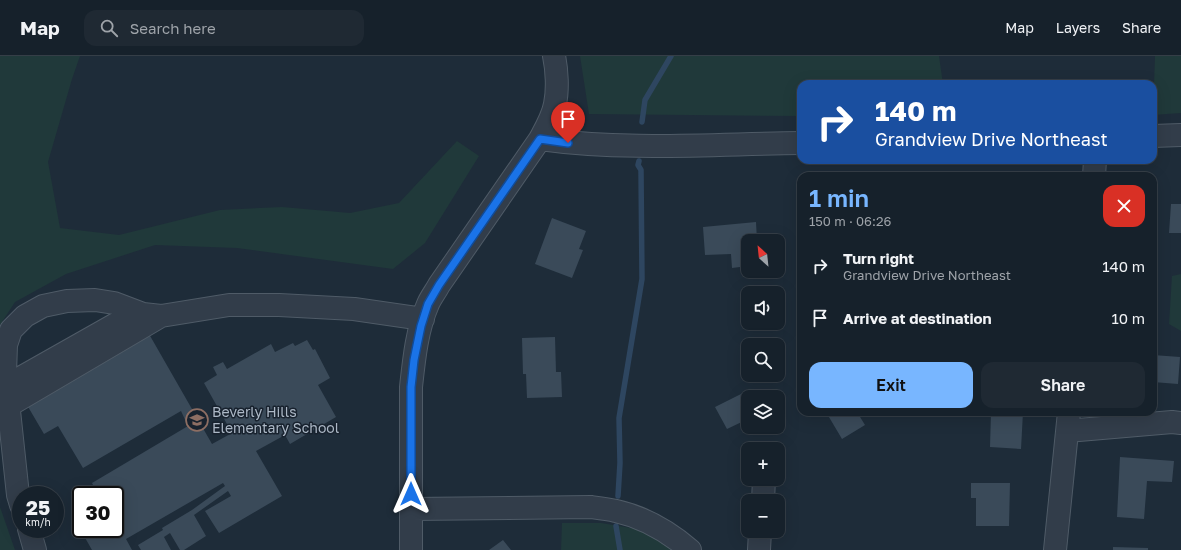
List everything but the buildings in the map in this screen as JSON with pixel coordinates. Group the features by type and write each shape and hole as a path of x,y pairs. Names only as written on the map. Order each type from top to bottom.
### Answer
{"street":[{"path":"411,550 411,387 414,360 423,319 428,304 439,285 540,139 551,118 556,103 557,69 554,56"},
{"path":"1157,136 1181,135"},
{"path":"540,139 568,143 628,146 797,143"},
{"path":"17,486 5,373 6,345 12,330 25,316 43,306 67,301 95,300 114,303 143,314 161,316 229,305 279,305 354,309 423,319"},
{"path":"7,396 137,312"},
{"path":"7,396 161,316"},
{"path":"1054,550 1068,421 1181,423"},
{"path":"411,509 591,507 616,511 636,517 673,536 690,550"},
{"path":"32,538 36,550"},
{"path":"759,550 760,538"}],"green space":[{"path":"0,56 80,56 48,162 60,228 119,235 220,210 282,207 350,213 399,203 457,141 479,156 425,243 393,269 237,248 155,245 66,274 15,302 0,325"},
{"path":"580,56 939,56 942,80 797,80 797,116 589,114"},
{"path":"1155,56 1181,56 1181,113 1157,115 1157,80 1154,80"},
{"path":"1181,274 1181,331 1169,324 1172,276"},
{"path":"0,507 15,550 0,550"},
{"path":"562,523 601,523 643,530 676,550 561,550"}],"waterway":[{"path":"642,122 645,100 671,56"},
{"path":"618,496 620,463 619,418 642,279 641,170 638,165 639,161"},
{"path":"616,526 620,550"}],"place":[{"name":"Beverly Hills Elementary School","path":"197,420"}],"route":[{"path":"411,494 411,387 416,348 428,304 439,285 540,139 568,143"}]}
